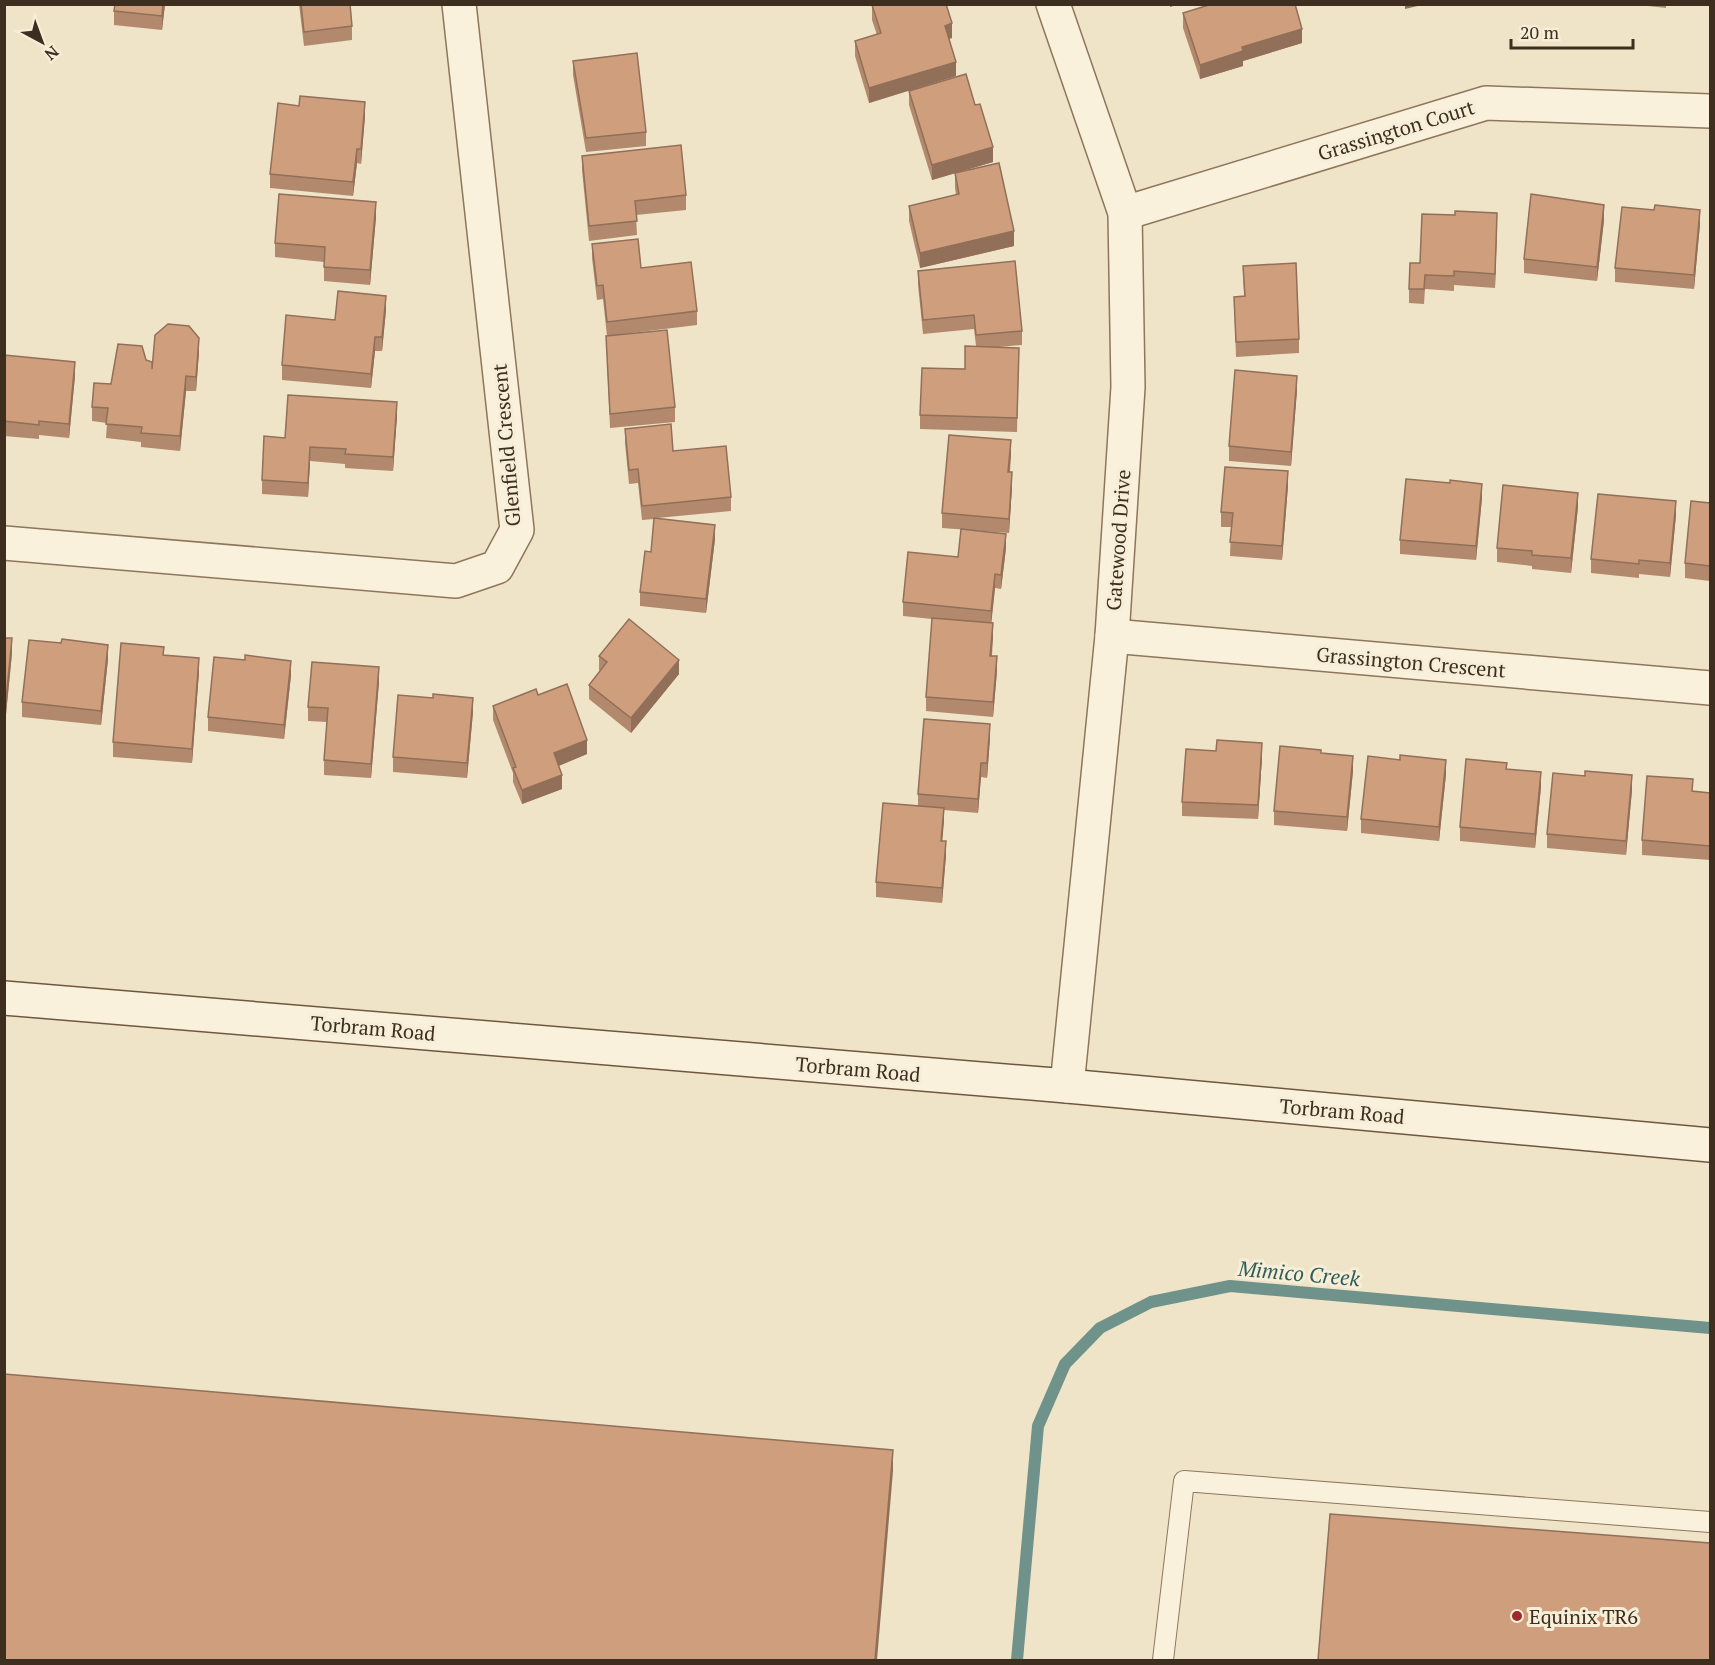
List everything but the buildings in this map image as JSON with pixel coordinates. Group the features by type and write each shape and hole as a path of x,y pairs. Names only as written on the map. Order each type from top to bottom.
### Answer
{"street":[{"name":"Glenfield Crescent","path":"4,543 456,581 497,567 517,530 459,4"},
{"name":"Gatewood Drive","path":"1053,4 1125,213 1128,387 1112,636 1067,1086"},
{"name":"Grassington Court","path":"1125,213 1486,103 1710,111"},
{"name":"Grassington Crescent","path":"1112,636 1710,688"},
{"name":"Torbram Road","path":"4,998 1067,1086 1710,1144"}],"lane":[{"path":"1163,1660 1184,1481 1710,1522"}],"waterway":[{"name":"Mimico Creek","path":"1017,1660 1038,1426 1065,1364 1100,1328 1151,1302 1230,1286 1710,1328"}],"place":[{"name":"Equinix TR6","path":"1517,1616"}]}
